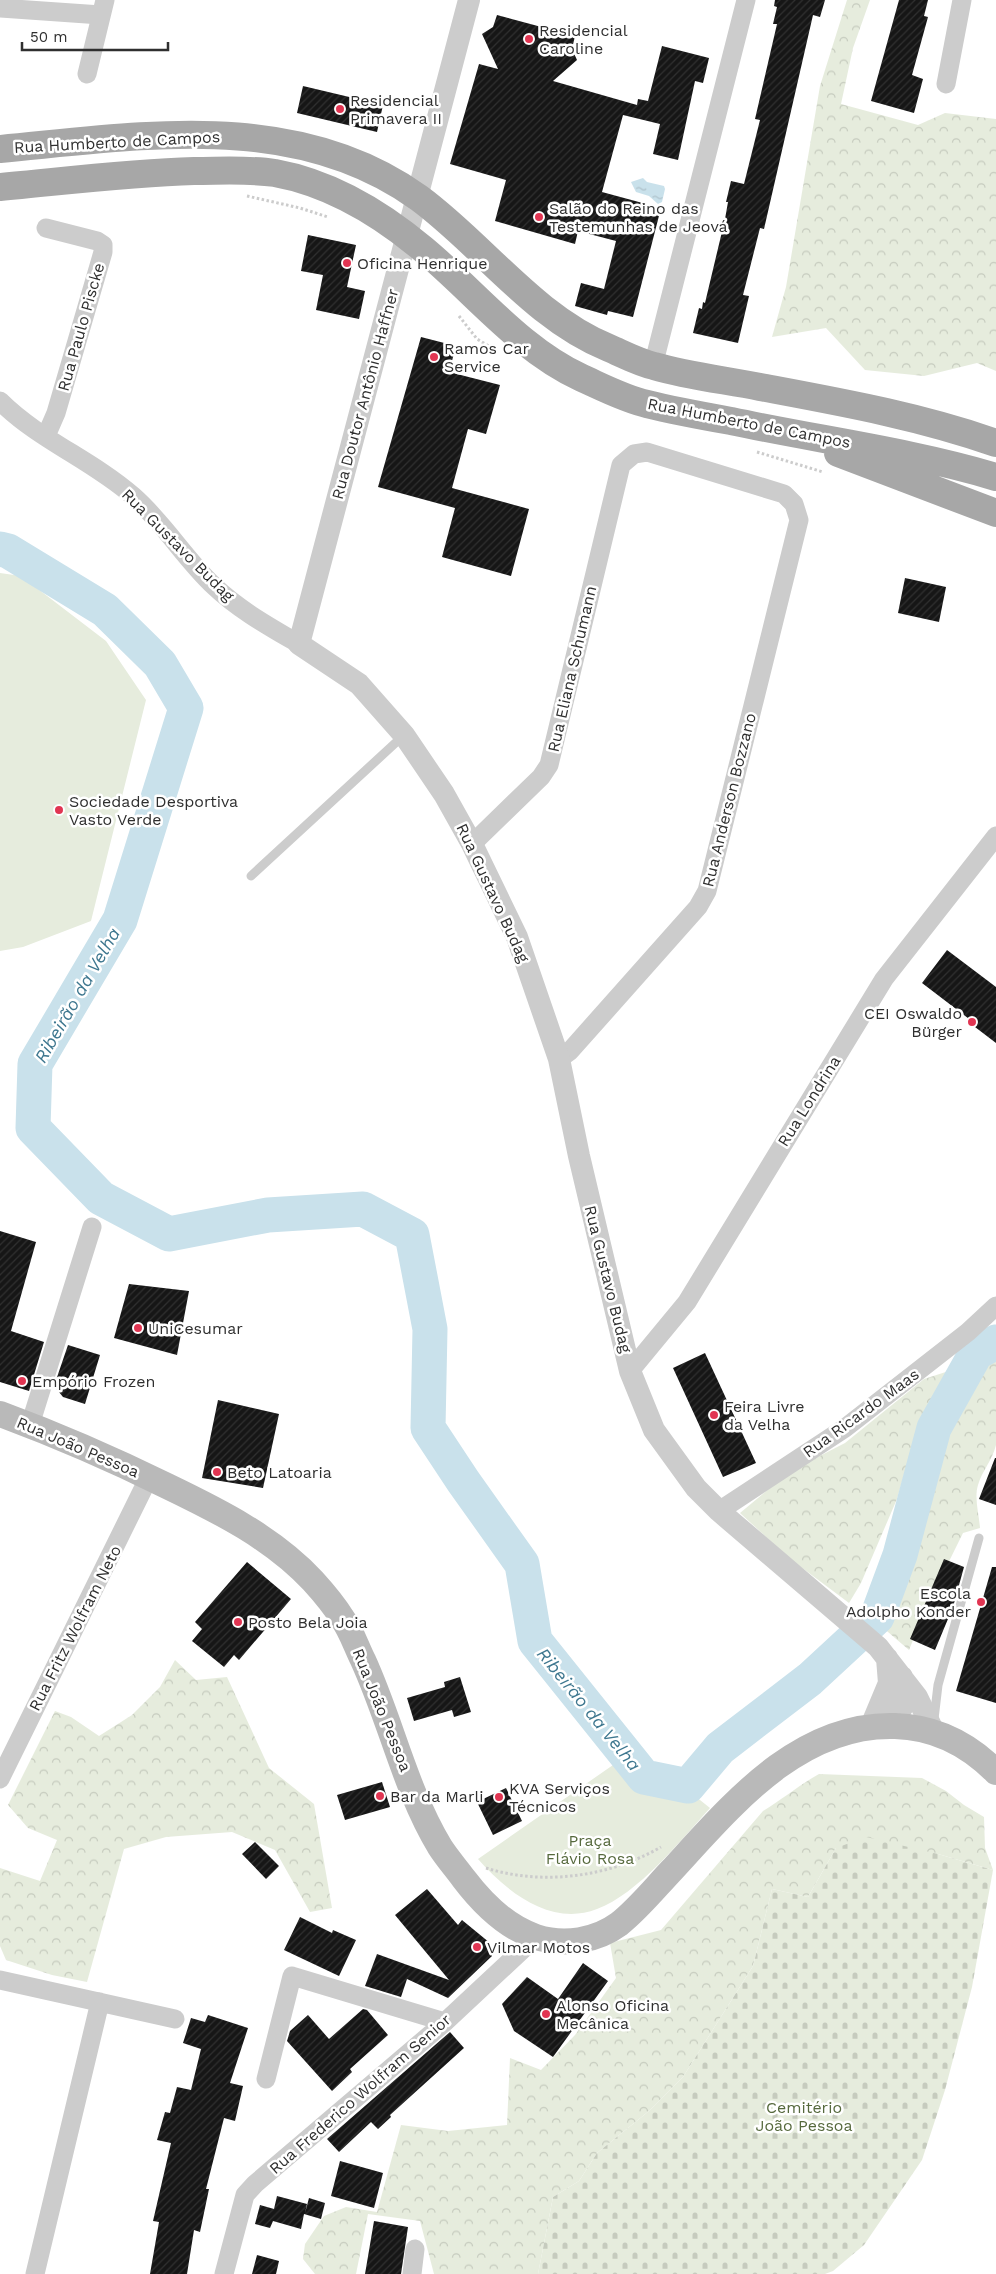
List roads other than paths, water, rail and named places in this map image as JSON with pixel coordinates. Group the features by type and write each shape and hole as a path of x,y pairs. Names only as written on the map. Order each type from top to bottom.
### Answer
{"main road":[{"name":"Rua Humberto de Campos","path":"0,149 195,134 245,136 290,142 345,158 418,197 539,304 592,341 652,366 907,415 996,443"},
{"name":"Rua Humberto de Campos","path":"0,187 142,172 236,170 275,174 313,183 359,203 408,236 453,274 523,339 580,377 644,404 780,432 896,451 996,477"},
{"path":"907,415 996,427"},
{"path":"780,432 996,513"},
{"name":"Rua João Pessoa","path":"0,1414 108,1457 227,1515 270,1543 311,1579 343,1618 375,1687 419,1805 440,1847 482,1903 510,1924 536,1937 563,1942 592,1938 619,1924 732,1805 774,1768 817,1743 877,1726 918,1721 975,1753 996,1772"}],"street":[{"name":"Rua Doutor Antônio Haffner","path":"299,644 469,0"},
{"path":"652,366 746,0"},
{"path":"946,84 962,0"},
{"path":"0,8 103,7 87,74"},
{"name":"Rua Paulo Piscke","path":"46,228 97,241 103,245 103,252 56,414 46,436"},
{"name":"Rua Gustavo Budag","path":"0,401 16,417 105,474 134,497 166,530 213,586 232,601 359,684 404,735 444,794 472,844 517,937 559,1059 578,1156 630,1371 654,1430 696,1488 719,1511 832,1607 889,1666 917,1697 918,1721"},
{"name":"Rua Eliana Schumann","path":"472,844 541,777 549,765 621,465 634,454 647,452 784,494 794,504 799,520"},
{"name":"Rua Anderson Bozzano","path":"559,1059 570,1051 698,907 707,891 799,520"},
{"name":"Rua Londrina","path":"630,1371 687,1302 884,979 996,836"},
{"path":"30,1425 92,1227"},
{"name":"Rua Ricardo Maas","path":"719,1511 845,1428 968,1332 996,1306"},
{"name":"Rua Fritz Wolfram Neto","path":"0,1779 150,1477"},
{"path":"889,1666 918,1721"},
{"path":"877,1726 889,1666"},
{"name":"Rua Frederico Wolfram Senior","path":"224,2274 245,2195 255,2184 445,2022 536,1937"},
{"path":"266,2079 292,1976 445,2022"},
{"path":"0,1980 175,2019"},
{"path":"36,2274 100,2002"},
{"path":"412,2274 415,2249"}],"lane":[{"path":"251,876 404,735"},
{"path":"918,1721 938,1684 979,1538"}],"water":[{"path":"643,178 647,182 664,186 662,202 658,204 649,196 636,192 631,182"}],"waterway":[{"name":"Ribeirão da Velha","path":"0,549 8,551 105,610 160,664 186,708 120,920 35,1064 33,1128 101,1198 169,1234 268,1215 363,1209 412,1235 430,1329 428,1428 522,1564 535,1641 644,1777 688,1786 720,1748 810,1679 877,1617 900,1555 934,1428 976,1353 996,1342"}],"place":[{"name":"Residencial Caroline","path":"529,39"},
{"name":"Residencial Primavera II","path":"340,109"},
{"name":"Salão do Reino das Testemunhas de Jeová","path":"539,217"},
{"name":"Oficina Henrique","path":"347,263"},
{"name":"Ramos Car Service","path":"434,357"},
{"name":"Sociedade Desportiva Vasto Verde","path":"59,810"},
{"name":"CEI Oswaldo Bürger","path":"972,1022"},
{"name":"UniCesumar","path":"138,1328"},
{"name":"Empório Frozen","path":"22,1381"},
{"name":"Feira Livre da Velha","path":"714,1415"},
{"name":"Beto Latoaria","path":"217,1472"},
{"name":"Escola Adolpho Konder","path":"981,1602"},
{"name":"Posto Bela Joia","path":"238,1622"},
{"name":"Bar da Marli","path":"380,1796"},
{"name":"KVA Serviços Técnicos","path":"499,1797"},
{"name":"Vilmar Motos","path":"477,1947"},
{"name":"Alonso Oficina Mecânica","path":"546,2014"}],"park label":[{"name":"Praça Flávio Rosa","path":"590,1849"},
{"name":"Cemitério João Pessoa","path":"804,2116"}]}
